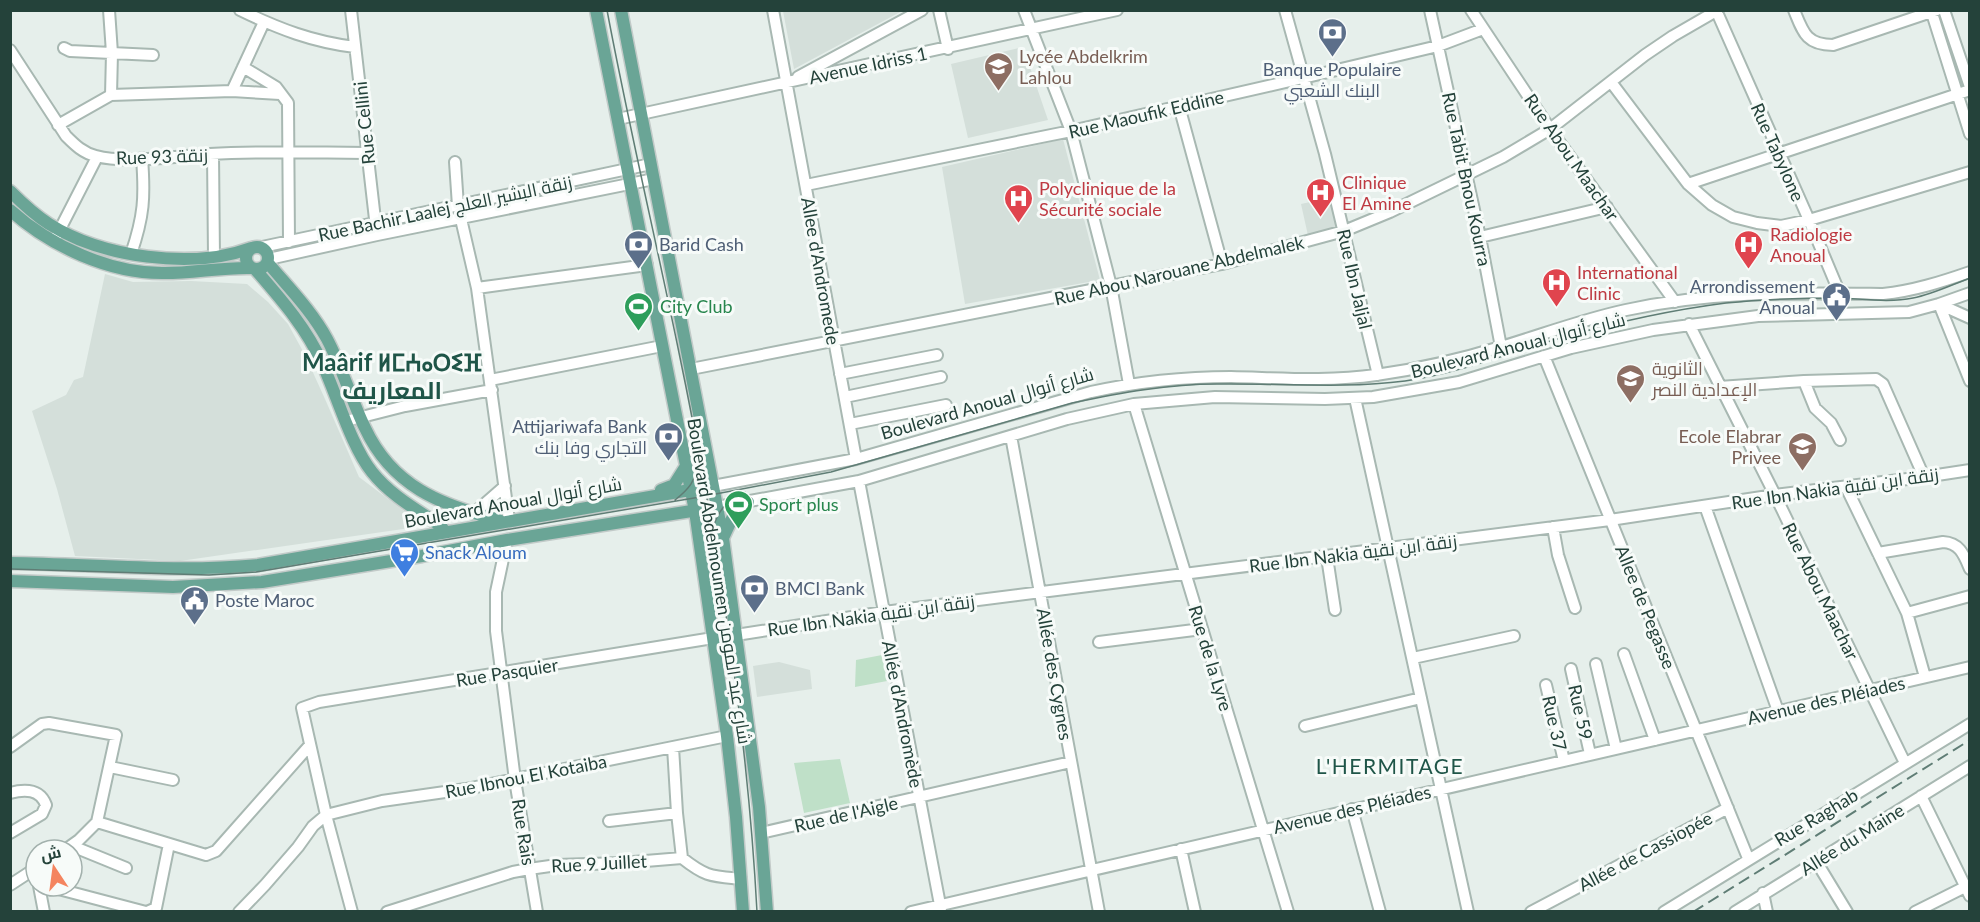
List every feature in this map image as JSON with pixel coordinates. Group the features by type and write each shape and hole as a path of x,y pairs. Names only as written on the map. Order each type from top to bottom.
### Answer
{"main road":[{"name":"Boulevard Abdelmoumen شارع عبد المومن","path":"596,10 695,511 727,736 743,912"},
{"name":"Boulevard Abdelmoumen شارع عبد المومن","path":"621,10 723,538 761,833 767,912"},
{"path":"10,191 36,214 60,230 96,245 131,254 164,259 214,257 256,248 267,252 268,261 306,308 327,339 360,417 385,462 397,475 423,493 473,514 506,521"},
{"path":"10,210 52,242 89,258 144,272 263,268 268,261"},
{"path":"256,248 246,258 249,265 254,268 302,327 321,360 346,421 372,473 399,498 441,526 445,532"},
{"path":"640,497 674,485 686,466"},
{"name":"Boulevard Anoual شارع أنوال","path":"10,563 141,568 242,567 713,486"},
{"path":"723,538 736,510 747,502"},
{"name":"Boulevard Anoual شارع أنوال","path":"10,581 173,587 262,582 717,507"}],"street":[{"path":"109,10 112,54 111,95"},
{"path":"240,10 264,22 322,42 355,47"},
{"name":"Rue Cellini","path":"351,10 377,235"},
{"name":"Allee d'Andromede","path":"773,10 856,459"},
{"path":"787,82 922,10"},
{"path":"939,10 948,49"},
{"path":"1024,10 1071,131 1111,286 1129,384"},
{"name":"Avenue Idriss 1","path":"618,119 948,49 1117,10"},
{"name":"Rue Ibn Jaljal","path":"1285,10 1344,231 1378,375"},
{"name":"Rue Tabit Bnou Kourra","path":"1430,10 1467,175 1501,347"},
{"name":"Rue Abou Maachar","path":"1471,10 1550,129 1675,302"},
{"path":"1794,10 1801,29 1811,41 1821,45 1833,45 1934,11 1970,134"},
{"path":"1688,184 1970,88 1944,10"},
{"name":"Rue Abou Narouane Abdelmalek","path":"691,369 1222,264 1344,231 1390,212 1503,157 1550,129 1673,36 1716,11"},
{"name":"Rue Tabylone","path":"1716,11 1840,294"},
{"path":"232,91 264,22"},
{"name":"Rue Maoufik Eddine","path":"806,185 1071,131 1303,78 1438,46 1483,29"},
{"path":"64,48 70,51 153,55"},
{"name":"Rue 93 زنقة","path":"10,50 58,125 75,145 97,157 142,158 288,152 367,153"},
{"path":"243,67 276,87 280,94"},
{"path":"1611,82 1688,184 1712,206 1733,217 1756,224 1781,226 1809,220 1970,172"},
{"path":"58,125 111,95 232,91 280,94 288,103 289,242"},
{"path":"1179,106 1222,264"},
{"path":"213,154 214,257"},
{"path":"52,242 97,157"},
{"path":"131,254 143,209 142,158"},
{"path":"455,162 458,206"},
{"name":"Rue Bachir Laalej زنقة البشير العلج","path":"256,248 651,164"},
{"name":"Rue Bachir Laalej زنقة البشير العلج","path":"268,261 377,235 654,179"},
{"path":"1480,237 1607,207"},
{"path":"461,219 477,288 505,486 506,521"},
{"path":"477,288 647,265"},
{"name":"Boulevard Anoual شارع أنوال","path":"713,486 856,459 1091,392 1129,384 1218,378 1345,379 1378,375 1438,364 1626,310 1747,294 1904,292 1970,272"},
{"name":"Boulevard Anoual شارع أنوال","path":"717,507 859,481 1087,413 1134,404 1215,397 1355,398 1398,393 1459,382 1578,346 1689,324 1783,314 1909,312 1970,293"},
{"path":"1939,304 1970,318"},
{"path":"1939,304 1970,381"},
{"name":"Rue Abou Maachar","path":"1689,324 1905,763"},
{"path":"346,421 662,346"},
{"path":"840,374 937,355"},
{"name":"Allee de Pegasse","path":"1544,356 1748,858"},
{"path":"844,397 941,376"},
{"path":"1719,387 1871,378 1880,381 1924,477"},
{"path":"1804,381 1815,408 1832,423 1840,440"},
{"path":"1355,398 1468,912"},
{"name":"Rue de la Lyre","path":"1134,404 1288,912"},
{"path":"850,424 946,405"},
{"name":"Allée des Cygnes","path":"1011,436 1099,912"},
{"name":"Rue Ibn Nakia زنقة ابن نقية","path":"736,635 1040,591 1553,528 1775,495 1970,470"},
{"name":"Allée d'Andromède","path":"859,481 941,908"},
{"path":"473,514 505,486"},
{"path":"1846,487 1907,614 1926,677"},
{"path":"1705,506 1778,711"},
{"path":"1553,528 1558,555 1575,608"},
{"name":"Rue Rais","path":"507,540 495,603 495,631 515,780 537,912"},
{"path":"1878,553 1943,542 1951,543 1961,551 1970,569"},
{"path":"1327,557 1335,610"},
{"path":"1907,614 1970,596"},
{"path":"1099,642 1202,629"},
{"path":"1413,658 1514,636"},
{"name":"Rue Pasquier","path":"310,745 302,708 319,702 713,638"},
{"path":"1624,654 1654,740"},
{"path":"1596,664 1616,748"},
{"name":"Avenue des Pléiades","path":"910,912 941,908 1091,870 1970,667"},
{"name":"Rue 59","path":"1571,669 1590,754"},
{"name":"Rue 37","path":"1546,685 1564,760"},
{"path":"1305,726 1422,699"},
{"path":"10,747 42,724 57,723 116,735 97,822 80,838"},
{"name":"Rue Raghab","path":"1664,912 1748,858 1970,724"},
{"name":"Rue Ibnou El Kotaiba","path":"326,815 382,801 515,780 727,736"},
{"path":"310,745 352,912"},
{"path":"97,822 206,855 216,851 310,745"},
{"path":"673,747 682,858 699,872 712,876 741,879"},
{"name":"Rue de l'Aigle","path":"761,833 1071,762"},
{"name":"Allée du Maine","path":"1735,912 1970,766"},
{"path":"110,767 173,780"},
{"path":"10,793 28,790 37,793 44,798 46,805 42,814 10,833"},
{"path":"1915,912 1967,892 1921,796"},
{"name":"Allée de Cassiopée","path":"1531,912 1728,808"},
{"path":"1352,810 1380,912"},
{"path":"609,820 677,813"},
{"path":"239,912 298,848 313,826 326,815"},
{"path":"84,896 147,912 156,908 169,844"},
{"path":"1181,849 1194,912"},
{"path":"84,853 126,868"},
{"name":"Rue 9 Juillet","path":"387,912 529,869 557,865 682,858"},
{"path":"1816,861 1846,912"},
{"path":"10,885 24,878"},
{"path":"1763,893 1767,912"}],"shaded area":[{"path":"783,10 902,11 794,69"},
{"name":"Lycée Abdelkrim Lahlou","path":"1023,47 1048,120 968,138 951,64"},
{"name":"Polyclinique de la Sécurité sociale","path":"1063,139 1100,280 965,304 942,167"},
{"name":"Clinique El Amine","path":"1333,197 1342,231 1309,240 1301,204"},
{"path":"105,274 133,282 191,281 247,284 288,324 305,355 359,477 424,526 180,561 75,556 32,411 66,395 74,380 83,377"},
{"path":"779,662 810,670 812,689 757,697 753,666"}],"green space":[{"path":"882,655 887,681 855,687 856,660"},
{"path":"840,759 850,803 804,813 794,763"}],"tram line":[{"path":"607,10 691,413 717,555 738,697 757,912"},
{"path":"10,569 209,575 256,572 700,497 831,472 1072,403 1126,393 1199,384 1335,385 1405,381 1466,368 1604,326 1685,309 1726,303 1783,299 1895,300 1928,294 1970,278"},
{"path":"675,500 691,484 697,463"},
{"path":"713,528 724,506 745,492"}],"railway":[{"path":"1693,912 1970,740"}],"place":[{"name":"Banque Populaire البنك الشعبي","path":"1332,58"},
{"name":"Lycée Abdelkrim Lahlou","path":"998,92"},
{"name":"Clinique El Amine","path":"1321,218"},
{"name":"Polyclinique de la Sécurité sociale","path":"1018,224"},
{"name":"Barid Cash","path":"638,270"},
{"name":"Radiologie Anoual","path":"1749,270"},
{"name":"International Clinic","path":"1556,308"},
{"name":"Arrondissement Anoual","path":"1836,322"},
{"name":"City Club","path":"639,332"},
{"name":"الثانوية الإعدادية النصر","path":"1631,404"},
{"name":"Attijariwafa Bank التجاري وفا بنك","path":"668,462"},
{"name":"Ecole Elabrar Privee","path":"1802,472"},
{"name":"Sport plus","path":"738,530"},
{"name":"Snack Aloum","path":"404,578"},
{"name":"BMCI Bank","path":"754,614"},
{"name":"Poste Maroc","path":"194,626"}],"district":[{"name":"Maârif ⵍⵎⵄⴰⵔⵉⴼ المعاريف","path":"392,375"},
{"name":"L'HERMITAGE","path":"1390,765"}]}
